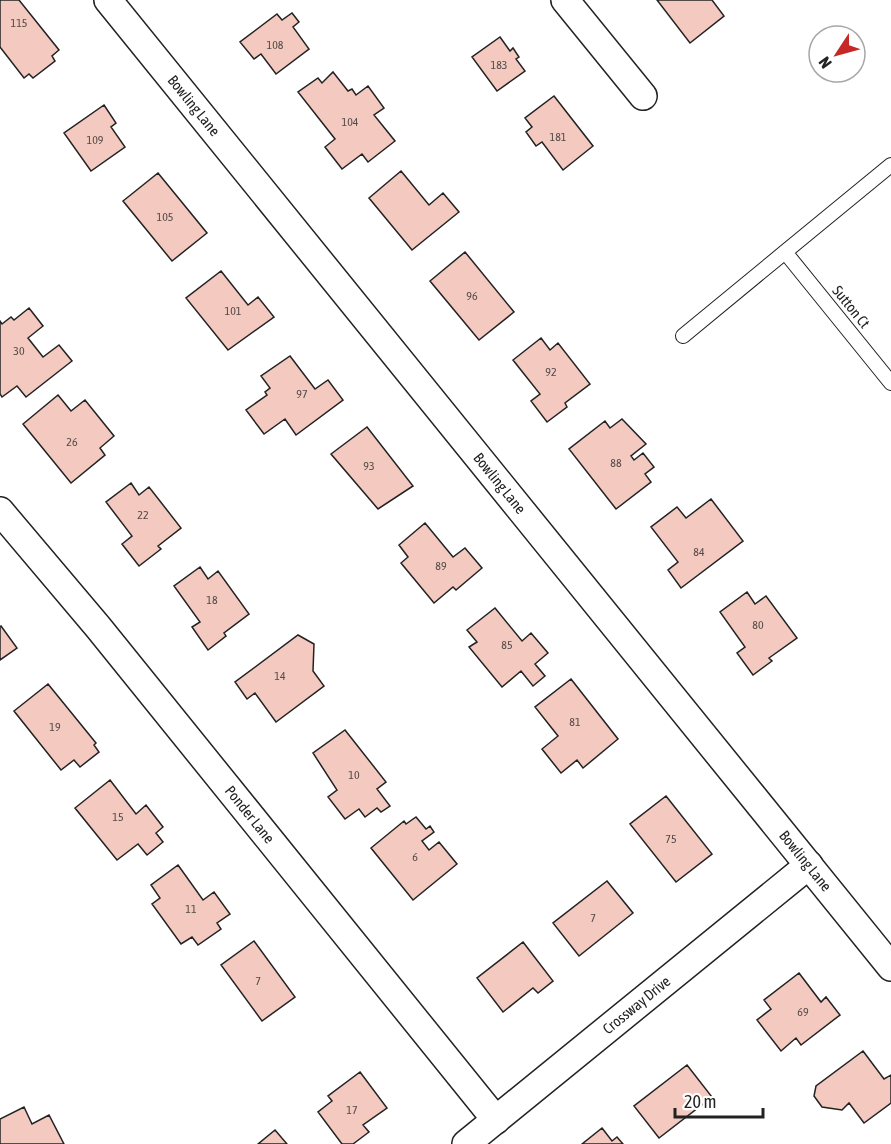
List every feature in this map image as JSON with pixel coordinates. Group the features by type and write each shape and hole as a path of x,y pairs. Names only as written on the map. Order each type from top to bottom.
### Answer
{"street":[{"name":"Bowling Lane","path":"108,0 891,967"},
{"path":"565,0 643,96"},
{"name":"Ponder Lane","path":"0,511 98,627 496,1120"},
{"name":"Crossway Drive","path":"466,1144 808,865"}],"lane":[{"path":"683,336 891,165"},
{"name":"Sutton Ct","path":"785,252 891,383"}],"building":[{"path":"0,0 19,0 59,50 52,56 55,61 33,78 29,74 24,78 0,47"},
{"path":"657,0 712,0 724,16 690,43"},
{"path":"292,13 299,22 293,27 309,49 276,74 261,54 254,59 240,42 277,14 282,20"},
{"path":"500,37 510,51 513,48 519,57 516,59 525,71 497,91 472,57"},
{"path":"333,72 348,91 352,89 356,95 368,86 384,108 374,115 395,141 368,162 362,154 342,169 325,147 335,139 298,92 318,78 322,83"},
{"path":"554,96 593,146 563,170 542,142 536,146 526,132 532,127 525,118"},
{"path":"104,105 116,123 111,127 125,147 91,171 64,133"},
{"path":"401,171 429,205 443,193 459,212 412,250 369,198"},
{"path":"158,173 207,233 172,261 123,201"},
{"path":"465,252 514,312 479,340 430,281"},
{"path":"221,271 248,305 258,297 274,317 228,350 186,298"},
{"path":"29,308 43,326 28,338 43,357 59,345 72,361 26,397 17,386 2,397 0,394 0,321 2,324 11,317 14,320"},
{"path":"541,338 550,350 558,343 590,384 565,403 567,407 547,422 531,401 540,394 513,360"},
{"path":"290,356 315,389 328,380 343,400 296,435 285,419 264,434 246,410 267,395 265,392 270,388 261,376"},
{"path":"58,395 71,411 85,400 114,436 100,448 105,455 71,483 23,424"},
{"path":"622,419 646,444 631,456 634,460 643,453 654,467 645,474 651,482 616,509 569,449 605,421 610,428"},
{"path":"367,427 413,486 378,509 331,454"},
{"path":"131,483 139,495 149,487 181,528 158,546 161,549 139,566 122,544 132,536 106,502"},
{"path":"711,499 743,541 681,588 668,570 678,562 651,527 677,507 686,518"},
{"path":"425,523 453,557 465,548 482,568 456,590 453,587 434,603 401,563 408,557 399,545"},
{"path":"200,567 208,579 218,571 249,614 224,633 226,636 208,650 192,627 200,622 174,586"},
{"path":"747,592 755,604 766,596 797,638 769,658 772,661 753,675 737,653 745,647 720,612"},
{"path":"495,608 522,641 531,633 548,653 535,664 545,676 533,686 521,671 502,687 469,647 477,642 467,630"},
{"path":"0,627 17,648 0,660"},
{"path":"298,635 314,644 313,671 324,686 276,722 255,693 247,699 235,682"},
{"path":"571,679 618,739 583,768 577,760 561,773 542,749 558,736 535,707"},
{"path":"48,684 96,743 94,745 99,752 80,767 74,760 61,770 14,711"},
{"path":"345,730 386,782 377,789 390,806 381,812 377,808 365,817 359,809 345,819 328,797 337,790 313,753"},
{"path":"110,780 136,814 146,805 163,827 156,833 163,842 147,855 138,844 117,860 75,808"},
{"path":"666,796 712,854 676,882 630,824"},
{"path":"416,817 426,829 430,826 434,832 422,841 429,850 439,842 457,864 413,900 371,848 404,821 406,824"},
{"path":"178,865 203,900 214,892 230,914 217,923 221,929 198,945 192,937 181,944 152,904 160,898 151,885"},
{"path":"607,881 633,913 579,956 553,923"},
{"path":"254,941 295,997 262,1021 221,965"},
{"path":"523,942 553,981 538,993 533,988 503,1012 477,978"},
{"path":"799,973 821,1002 826,997 840,1015 801,1045 796,1038 781,1051 757,1020 771,1009 764,1000"},
{"path":"863,1051 884,1079 891,1075 891,1103 864,1123 849,1103 842,1110 822,1107 814,1096 816,1086"},
{"path":"687,1065 712,1097 659,1138 634,1106"},
{"path":"360,1072 387,1108 363,1125 369,1132 353,1144 342,1144 318,1112 332,1101 328,1096"},
{"path":"24,1107 32,1124 49,1115 64,1144 0,1144 0,1119"},
{"path":"602,1128 612,1141 617,1137 623,1144 582,1144"},
{"path":"275,1130 287,1144 258,1144"}]}
